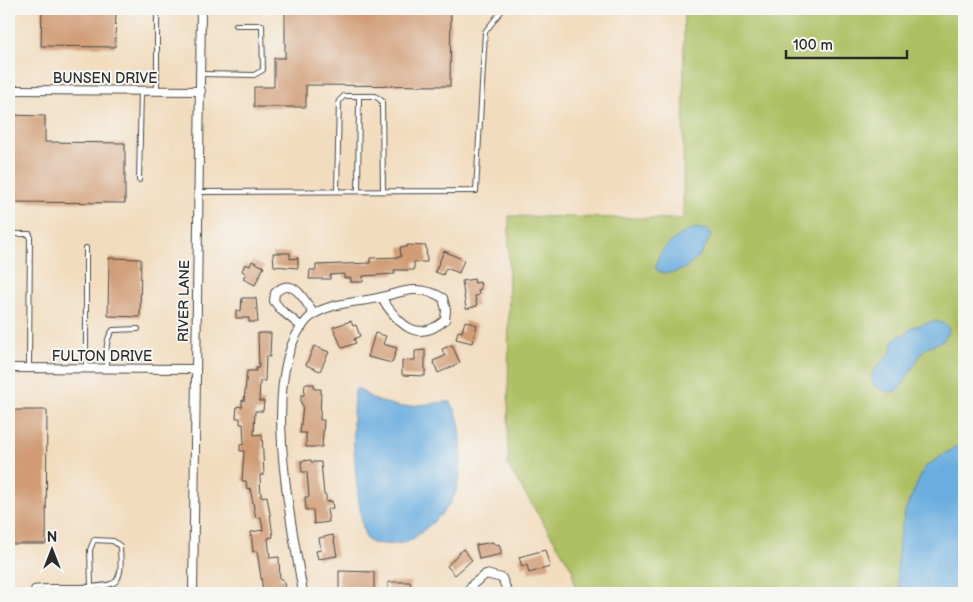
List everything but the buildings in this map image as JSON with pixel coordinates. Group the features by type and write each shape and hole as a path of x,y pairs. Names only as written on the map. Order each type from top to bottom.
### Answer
{"street":[{"name":"RIVER LANE","path":"193,593 201,10"},
{"name":"BUNSEN DRIVE","path":"9,90 201,91"},
{"path":"302,327 281,310 274,301 275,293 280,288 289,286 297,290 314,314"},
{"path":"303,593 283,469 282,392 286,361 302,327 314,314 344,304 380,298 411,288 431,291 443,298 446,310 445,320 437,327 427,331 412,330 402,325 390,313 380,298"},
{"name":"FULTON DRIVE","path":"9,368 195,369"},
{"path":"467,593 473,584 486,574 502,578 508,593"}],"lane":[{"path":"199,192 476,190 485,32 503,9"},
{"path":"157,91 157,10 201,10"},
{"path":"201,74 254,75 263,70 262,25 236,26"},
{"path":"140,180 141,91"},
{"path":"337,191 339,102 344,96 375,96 382,101 383,191"},
{"path":"358,191 359,96"},
{"path":"9,234 30,234 28,368"},
{"path":"86,248 86,368"},
{"path":"107,368 106,342 109,335 113,330 138,329"},
{"path":"31,593 34,588 42,586 91,586 109,586 116,582 119,573 120,546 113,541 94,540 90,550 91,586"}],"green space":[{"path":"684,9 952,9 964,13 964,593 576,593 572,569 508,466 509,216 683,219"}],"water":[{"path":"696,228 708,230 711,235 698,258 692,264 677,271 669,273 660,272 656,269 657,262 664,249 676,238"},
{"path":"935,321 947,325 949,330 944,340 926,348 900,388 893,392 888,392 874,386 872,375 892,350 895,338 907,333 912,327"},
{"path":"357,388 375,400 401,407 451,402 458,420 461,434 461,467 454,496 443,513 435,521 415,538 406,542 399,544 372,543 365,536 359,506 353,435 354,397"},
{"path":"964,441 964,582 958,593 900,593 897,573 899,540 906,508 925,467"}]}
